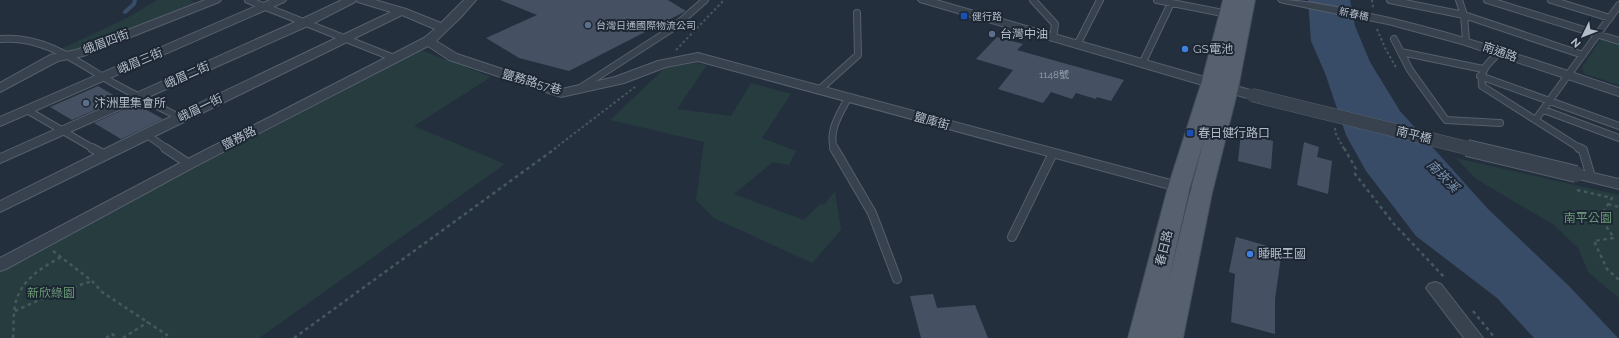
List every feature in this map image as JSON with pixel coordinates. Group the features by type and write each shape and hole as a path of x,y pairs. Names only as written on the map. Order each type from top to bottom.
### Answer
{"main road":[{"name":"春日路","path":"1142,338 1190,190 1211,156 1219,86 1238,8"},
{"name":"春日路","path":"1169,338 1190,190 1188,158 1194,138 1219,86"}],"street":[{"name":"峨眉四街","path":"0,88 54,58 79,53 214,0"},
{"name":"峨眉三街","path":"0,122 280,0"},
{"name":"峨眉二街","path":"0,159 306,22 351,0"},
{"path":"362,0 402,11 442,28"},
{"name":"鹽務路","path":"0,265 189,164 428,41 457,15 470,0"},
{"path":"924,0 1219,86"},
{"name":"新春橋","path":"1284,0 1378,19"},
{"name":"峨眉一街","path":"0,207 146,134 402,11"},
{"name":"南通路","path":"1378,19 1466,41 1619,92"},
{"name":"鹽務路57巷","path":"428,41 453,56 561,93 619,80 667,60"},
{"name":"鹽庫街","path":"667,60 698,57 1190,190"},
{"name":"南平橋","path":"1219,86 1619,184"},
{"path":"1435,288 1474,338"}],"lane":[{"path":"248,0 394,58"},
{"path":"578,89 673,28 705,0"},
{"path":"1033,0 1055,24 1053,38"},
{"path":"1077,45 1100,0"},
{"path":"1157,0 1171,3 1238,8"},
{"path":"1390,0 1464,15 1583,55"},
{"path":"1459,0 1464,15 1466,41"},
{"path":"1487,0 1619,41"},
{"path":"1551,0 1619,18"},
{"path":"1142,64 1171,3"},
{"path":"1536,119 1619,6"},
{"path":"819,90 858,55 857,13"},
{"path":"0,39 15,38 44,43 56,48 66,56 138,97 181,118"},
{"path":"1394,39 1410,70 1446,120 1500,123"},
{"path":"1401,52 1483,69"},
{"path":"1500,52 1483,69 1480,76 1482,86 1583,150 1591,177"},
{"path":"1480,76 1619,126"},
{"path":"848,98 836,120 832,138 841,162 860,188 870,206 897,280"},
{"path":"27,110 105,155"},
{"path":"1544,110 1619,138"},
{"path":"146,134 189,164"},
{"path":"1012,236 1053,153"}],"path":[{"path":"667,60 724,0"},
{"path":"294,338 513,180 640,83"},
{"path":"1334,124 1336,134 1356,169 1355,174 1394,224 1425,257"},
{"path":"1574,189 1612,198 1600,217 1614,238 1594,241 1607,269 1619,280"},
{"path":"1608,204 1619,207"},
{"path":"13,338 15,311 21,290 29,278 40,269 61,257 92,281 102,292 167,335 162,338"},
{"path":"15,311 50,295 92,281"},
{"path":"123,338 148,322"},
{"path":"106,338 112,334 117,338"}],"green space":[{"path":"157,0 190,0 196,3 73,55 59,50 127,18"},
{"path":"1601,39 1619,44 1619,85 1585,74 1582,67"},
{"name":"新欣綠園","path":"421,50 491,77 414,126 505,164 259,338 0,338 0,270"},
{"path":"696,63 707,65 677,109 731,116 751,83 791,94 762,138 796,151 789,165 773,162 734,194 804,220 820,204 824,205 835,191 841,230 812,263 714,218 696,200 704,142 610,120 665,68"},
{"name":"南平公園","path":"1456,158 1619,195 1619,298 1588,272 1578,248 1554,225 1476,179"}],"water":[{"name":"南崁溪","path":"1308,0 1350,0 1355,26 1370,62 1400,111 1488,209 1568,285 1618,338 1534,338 1497,298 1416,236 1366,171 1346,135 1325,73 1311,41"}],"building":[{"name":"台灣日通國際物流公司","path":"500,0 668,0 686,11 569,71 519,58 486,38 537,15"},
{"path":"997,37 1023,44 1017,50 1124,80 1111,101 1097,97 1096,99 1076,93 1072,99 1051,92 1043,103 998,89 1013,70 976,59"},
{"name":"汴洲里集會所","path":"98,86 120,99 72,120 50,107"},
{"path":"136,104 163,119 121,139 94,123"},
{"path":"1241,133 1273,141 1271,169 1238,161"},
{"path":"1304,142 1319,147 1317,157 1332,161 1328,194 1297,185"},
{"path":"1236,237 1282,250 1275,299 1275,334 1231,322 1235,274 1229,272"},
{"path":"933,294 937,308 975,305 988,338 921,338 910,296"}],"waterway":[{"path":"125,12 134,4 135,0"}],"place":[{"name":"健行路","path":"964,16"},
{"name":"台灣日通國際物流公司","path":"588,25"},
{"name":"台灣中油","path":"992,34"},
{"name":"GS電池","path":"1185,49"},
{"name":"汴洲里集會所","path":"86,103"},
{"name":"春日健行路口","path":"1190,133"},
{"name":"睡眠王國","path":"1250,254"}]}
